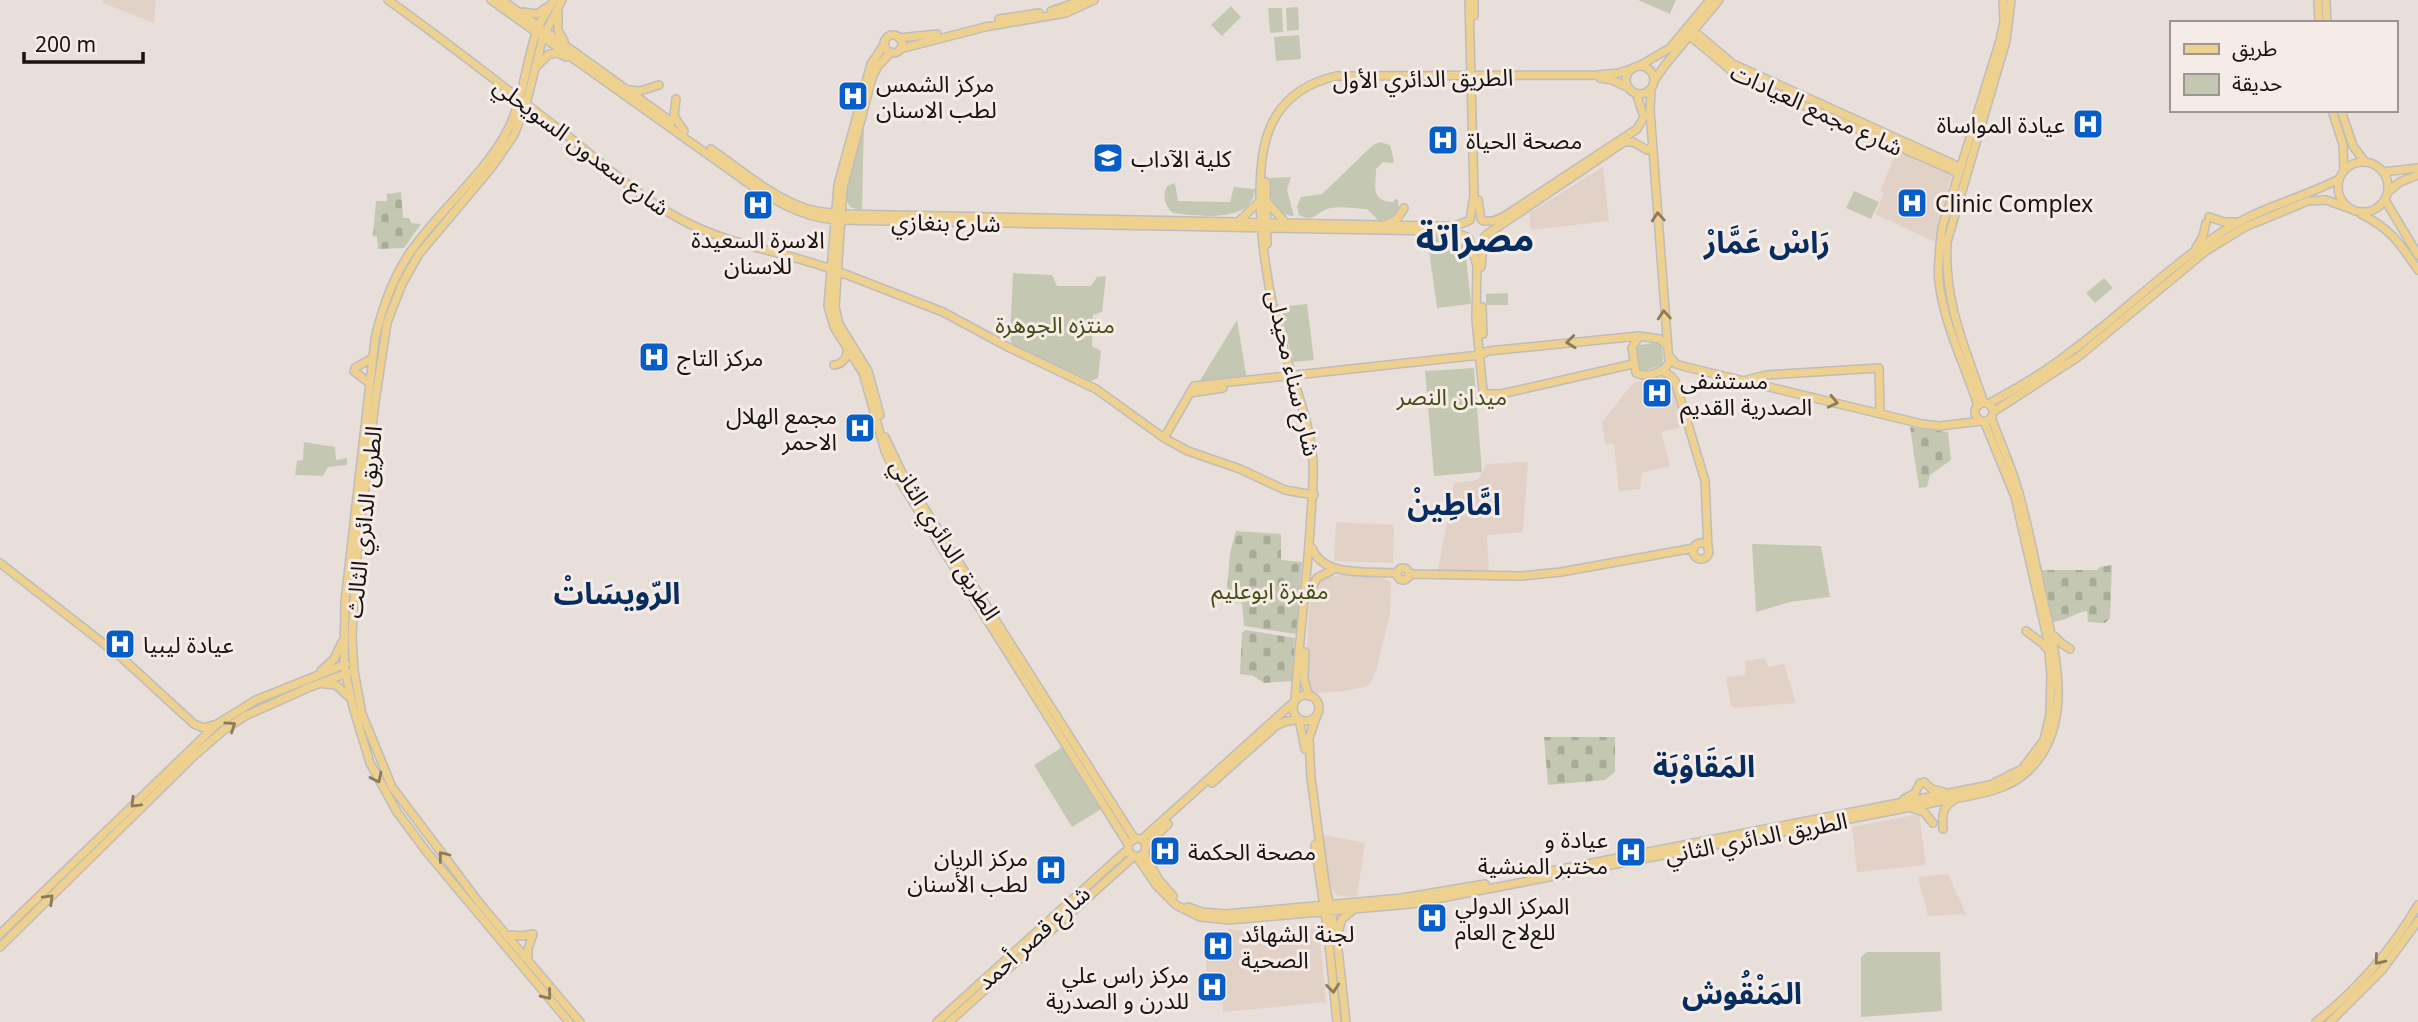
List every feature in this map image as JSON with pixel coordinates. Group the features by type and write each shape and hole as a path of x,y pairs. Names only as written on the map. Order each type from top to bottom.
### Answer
{"main road":[{"name":"شارع سعدون السويحلي","path":"387,0 612,172 681,219 746,246 834,270"},
{"name":"شارع بنغازي","path":"491,0 569,48 767,188 794,204 838,217 860,214 1237,222 1263,225 1455,226 1469,220"},
{"name":"شارع بنغازي","path":"502,0 582,65 773,200 803,214 1243,229 1263,225"},
{"path":"818,212 828,207 838,185 870,67 877,52 890,36 921,37 946,33 990,21 1049,12 1083,0"},
{"path":"838,217 872,78 878,66 891,52 985,27 1066,13 1094,0"},
{"path":"1471,0 1474,204 1464,231 1477,266 1476,320 1481,355"},
{"path":"1632,91 1644,93 1653,85 1710,0"},
{"path":"1469,220 1490,222 1500,219 1637,129 1644,117 1627,77 1636,67 1664,53 1703,20 1719,0"},
{"path":"1987,418 1947,318 1939,281 1942,228 2000,40 2004,21 2003,0"},
{"path":"1987,418 1981,407 1949,299 1946,275 1947,242 2006,41 2011,0"},
{"path":"2318,0 2319,21"},
{"path":"2326,0 2327,21"},
{"name":"الطريق الدائري الثالث","path":"556,3 541,31 516,130 504,153 414,262 387,323 356,566 349,668 362,714 392,787 443,855 580,1022"},
{"path":"516,10 537,14 556,3 558,30 569,48"},
{"path":"1677,51 1691,45 1703,44 1703,20"},
{"name":"الطريق الدائري الثالث","path":"541,31 536,67 523,102 510,126 472,181 426,232 403,263 380,317 372,358 353,520 344,638 351,699 370,763 397,812 426,851 569,1022"},
{"name":"شارع مجمع العيادات","path":"1689,31 1733,64 1959,170"},
{"path":"899,38 902,43 900,49"},
{"path":"884,43 886,49 891,52"},
{"path":"536,67 552,53 563,55 582,65"},
{"path":"1336,76 1349,67 1361,75"},
{"path":"1636,67 1650,70 1653,85 1649,104 1669,363 1663,370"},
{"name":"الطريق الدائري الأول","path":"1263,201 1273,134 1285,111 1308,91 1330,82 1348,79 1610,74 1636,67"},
{"name":"الطريق الدائري الأول","path":"1265,245 1265,146 1276,116 1293,96 1307,85 1336,76 1361,75 1491,80 1599,78 1612,80 1632,91"},
{"path":"1472,78 1478,205 1482,220 1487,226 1481,262 1483,391 1490,395 1633,364"},
{"path":"624,88 640,91 659,85"},
{"path":"676,99 674,116 684,131"},
{"path":"2333,112 2343,145 2340,197 2348,208"},
{"path":"2342,112 2356,152 2365,162 2383,172 2388,182 2386,196 2418,256"},
{"path":"1468,238 1477,241 1624,142 1633,142 1647,150 1652,146"},
{"path":"1957,423 2021,386 2071,352 2136,297 2238,222 2268,206 2321,189 2353,164 2365,162"},
{"path":"2383,172 2418,168"},
{"path":"2357,212 2374,210 2400,181 2418,175"},
{"path":"838,185 838,217"},
{"path":"842,194 846,205 860,214"},
{"path":"1164,438 1191,390 1639,336 1660,339 1673,362 1686,368 1928,425 1957,423 1987,418 2057,372 2206,251 2245,227 2308,201 2326,200 2357,212 2386,228 2418,270"},
{"path":"1237,222 1263,201 1283,225 1274,231 1265,245 1257,234 1243,229"},
{"path":"1382,225 1397,219 1404,208"},
{"name":"الطريق الدائري الثاني","path":"838,217 834,270 836,314 839,324 869,371 885,437 893,457 1162,892 1176,905 1194,915 1220,920 1354,907 1500,881 1900,805 2001,782 2022,769 2044,740 2050,714 2053,655 2015,497 1987,418"},
{"path":"2192,254 2203,236 2207,220 2238,222"},
{"name":"شارع بنغازي","path":"1283,225 1451,232 1468,238"},
{"name":"شارع سناء محيدلى","path":"1265,245 1276,318 1309,433 1313,460 1314,497 1309,568"},
{"name":"شارع سناء محيدلى","path":"1265,245 1276,308 1293,376"},
{"path":"834,270 943,312 1008,347 1083,382 1164,438 1188,451 1240,469 1280,488 1314,497"},
{"name":"الطريق الدائري الثاني","path":"834,270 828,296 830,317 863,373 885,451 896,475 1136,848"},
{"path":"1639,336 1632,348 1634,371 1640,375 1686,368"},
{"path":"834,365 846,358 847,348"},
{"path":"369,383 355,369 372,358"},
{"path":"1743,381 1761,376 1879,368 1880,414"},
{"path":"1663,370 1675,381 1705,481 1708,550 1704,558 1678,551"},
{"name":"الطريق الدائري الثاني","path":"1900,805 1957,798 2008,785 2026,772 2043,753 2056,715 2051,629 2020,496 1987,418"},
{"name":"شارع سناء محيدلى","path":"1295,701 1314,497"},
{"path":"1698,558 1693,553 1707,528"},
{"path":"1337,940 1342,919 1354,907 1332,897 1323,885 1308,747 1318,704 1309,696 1304,680 1309,568 1396,573 1399,568 1404,567 1409,574 1522,576 1561,572 1696,546 1705,545 1708,550"},
{"path":"1312,548 1319,560 1331,569"},
{"path":"0,563 121,657 194,724 204,728 217,724"},
{"path":"1309,592 1317,578 1331,569"},
{"path":"2043,618 2038,629 2026,631 2053,655 2061,649 2070,649 2058,641 2051,629"},
{"path":"310,678 332,661 344,638"},
{"path":"0,947 217,724 256,700 310,678 349,668"},
{"path":"0,934 217,736 253,713 349,668"},
{"path":"316,685 336,685 351,699"},
{"path":"1309,696 1302,696 1295,701 1293,710 1304,737 1327,909 1337,1022"},
{"name":"شارع قصر أحمد","path":"949,1022 1295,701"},
{"path":"1298,719 1307,721 1317,715"},
{"name":"شارع قصر أحمد","path":"937,1022 1276,726 1298,719"},
{"path":"194,724 197,734 194,745"},
{"path":"1900,805 1912,796 1922,782 1932,789 1948,793"},
{"path":"1943,829 1942,817 1946,806 1957,798"},
{"path":"1900,805 1919,810 1933,823"},
{"path":"1299,911 1315,900 1323,885"},
{"path":"2316,1022 2334,1008 2372,969 2418,905"},
{"path":"1327,909 1337,940 1346,1022"},
{"path":"1299,911 1320,919 1328,934"},
{"path":"2330,1022 2382,970 2418,921"},
{"path":"508,935 533,934 528,959"}],"shaded area":[{"path":"103,0 156,0 154,23 103,3"},
{"name":"Clinic Complex","path":"1898,149 1953,172 1935,242 1875,214 1884,193 1880,191"},
{"path":"1603,167 1609,221 1531,230 1529,213"},
{"path":"1666,375 1667,379 1671,377 1683,427 1661,432 1670,466 1642,473 1640,489 1619,491 1614,444 1605,444 1602,422 1633,383"},
{"path":"1528,462 1523,532 1487,535 1489,572 1438,571 1454,483 1478,480 1487,464"},
{"path":"1336,522 1394,525 1393,563 1334,561"},
{"path":"1324,576 1381,577 1391,582 1390,613 1376,671 1371,682 1365,687 1317,693 1311,691 1305,682 1310,594"},
{"path":"1765,658 1768,667 1784,664 1796,703 1735,708 1731,706 1726,677 1746,675 1745,661"},
{"path":"1919,814 1926,865 1857,872 1852,827"},
{"path":"1320,834 1365,843 1357,896 1336,895 1331,887 1325,871"},
{"path":"1948,874 1966,914 1928,916 1918,877"},
{"name":"المركز الدولي للعﻻج العام","path":"1446,910 1449,921 1424,925 1423,921 1417,921 1416,914"},
{"path":"1319,928 1326,1002 1223,1012 1220,972 1206,972 1206,935 1228,935 1228,929 1274,934"}],"green space":[{"path":"1638,0 1676,0 1670,14"},
{"path":"1231,6 1241,17 1222,36 1211,25"},
{"path":"1298,7 1299,30 1287,31 1286,8"},
{"path":"1268,8 1282,8 1283,32 1270,33"},
{"path":"1299,35 1301,59 1276,61 1274,37"},
{"path":"864,119 862,211 850,207 844,191"},
{"path":"1380,142 1390,145 1394,161 1383,162 1376,169 1375,187 1381,199 1393,202 1398,200 1397,213 1394,216 1378,220 1367,209 1340,207 1327,209 1308,218 1299,215 1297,206 1301,197 1322,194 1373,145"},
{"path":"1291,177 1287,190 1294,216 1276,209 1271,192 1270,178"},
{"path":"1175,183 1178,201 1230,202 1234,187 1255,189 1252,200 1245,208 1235,213 1209,216 1173,213 1165,201 1165,189"},
{"path":"1854,191 1879,202 1871,219 1846,208"},
{"path":"401,192 403,218 409,218 411,223 421,224 404,248 378,249 377,237 373,235 376,201 387,201 387,194"},
{"path":"1427,236 1453,237 1465,246 1471,304 1437,308"},
{"name":"منتزه الجوهرة","path":"1013,273 1052,275 1057,286 1091,286 1097,277 1106,276 1102,312 1093,315 1092,346 1101,351 1098,378 1091,381 1012,345 1010,337"},
{"path":"2104,278 2113,288 2095,303 2086,293"},
{"path":"1508,293 1508,305 1486,305 1486,294"},
{"path":"1307,304 1314,360 1293,362 1279,307"},
{"path":"1237,320 1247,380 1196,387"},
{"path":"1659,342 1662,344 1663,363 1642,371 1636,367 1635,351 1640,345"},
{"name":"ميدان النصر","path":"1474,368 1482,472 1434,476 1425,371"},
{"path":"1910,427 1948,432 1951,460 1930,475 1927,487 1919,488"},
{"path":"304,442 335,447 336,460 347,458 347,465 328,467 323,476 295,475 297,461 303,460"},
{"name":"مقبرة ابوعليم","path":"1236,531 1281,534 1281,560 1302,562 1295,634 1244,626 1242,603 1226,602 1230,553"},
{"path":"1752,544 1821,546 1830,597 1790,602 1756,612"},
{"path":"2112,565 2110,618 2105,623 2088,622 2087,611 2051,622 2040,570 2097,570"},
{"path":"1246,630 1295,638 1292,681 1264,683 1253,676 1240,674 1242,632"},
{"path":"1544,737 1615,737 1615,772 1605,780 1548,785"},
{"path":"1064,746 1103,808 1072,827 1034,765"},
{"path":"1867,952 1940,952 1942,1011 1861,1017 1861,957"}],"place":[{"name":"مركز الشمس لطب الاسنان","path":"853,96"},
{"name":"عيادة المواساة","path":"2088,124"},
{"name":"مصحة الحياة","path":"1443,140"},
{"name":"كلية الآداب","path":"1108,158"},
{"name":"Clinic Complex","path":"1912,203"},
{"name":"الاسرة السعيدة للاسنان","path":"758,205"},
{"name":"مركز التاج","path":"654,357"},
{"name":"مستشفى الصدرية القديم","path":"1657,393"},
{"name":"مجمع الهلال الاحمر","path":"860,428"},
{"name":"عيادة ليبيا","path":"120,644"},
{"name":"مصحة الحكمة","path":"1165,851"},
{"name":"عيادة و مختبر المنشية","path":"1631,852"},
{"name":"مركز الريان لطب الأسنان","path":"1051,870"},
{"name":"المركز الدولي للعﻻج العام","path":"1432,918"},
{"name":"لجنة الشهائد الصحية","path":"1218,946"},
{"name":"مركز راس علي للدرن و الصدرية","path":"1212,987"}],"district":[{"name":"مصراتة","path":"1475,236"},
{"name":"رَاسْ عَمَّارْ","path":"1767,241"},
{"name":"امَّاطِينْ","path":"1454,503"},
{"name":"الرّويسَاتْ","path":"617,592"},
{"name":"المَقَاوْبَة","path":"1704,765"},
{"name":"المَنْقُوش","path":"1742,992"}]}
